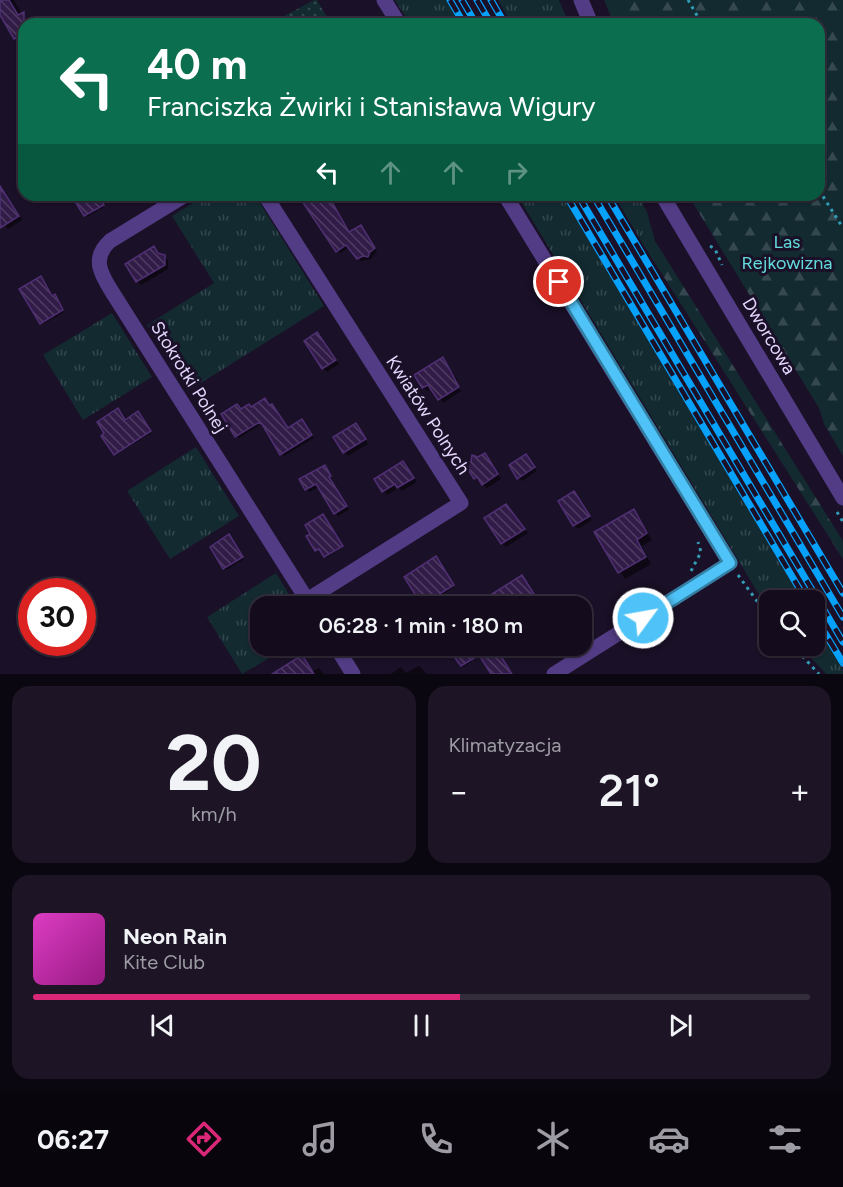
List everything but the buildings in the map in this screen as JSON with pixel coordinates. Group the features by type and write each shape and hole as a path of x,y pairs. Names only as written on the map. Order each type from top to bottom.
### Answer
{"street":[{"path":"384,0 395,18"},
{"path":"581,0 588,18"},
{"name":"Stokrotki Polnej","path":"175,201 102,248 99,266 114,295 305,596"},
{"name":"Kwiatów Polnych","path":"269,201 461,503 320,596"},
{"path":"509,201 730,563 554,674"},
{"name":"Dworcowa","path":"666,201 843,498"},
{"path":"342,656 353,674"}],"path":[{"path":"688,0 698,18"},
{"path":"825,200 843,228"},
{"path":"695,534 700,552 691,567 693,575 697,572"},
{"path":"730,563 759,604"},
{"path":"802,656 819,674"}],"green space":[{"path":"317,0 328,18 280,18"},
{"path":"395,0 446,0 456,18 406,18"},
{"path":"498,0 559,0 566,18 508,18"},
{"name":"Las Rejkowizna","path":"604,0 843,0 843,456 824,424 819,408 692,201 825,201 825,18 612,18"},
{"path":"196,201 259,201 324,306 188,391 147,325 214,283 172,216"},
{"path":"521,201 566,201 796,590 759,590 759,594"},
{"path":"618,201 641,201 647,212 655,241 641,241"},
{"path":"641,241 655,241 843,541 843,559"},
{"path":"112,313 152,377 83,420 43,355"},
{"path":"196,447 239,516 170,559 127,491"},
{"path":"276,573 290,596 250,596 250,656 272,656 242,674 207,617"},
{"path":"825,638 843,669 843,674 826,674 809,656 825,656"}],"railway":[{"path":"450,0 460,18"},
{"path":"462,0 472,18"},
{"path":"477,0 488,18"},
{"path":"491,0 502,18"},
{"path":"570,201 800,590"},
{"path":"582,201 843,642"},
{"path":"597,201 843,617"},
{"path":"611,201 843,593"},
{"path":"825,633 843,663"}],"route":[{"path":"559,282 730,563 643,618"}]}
